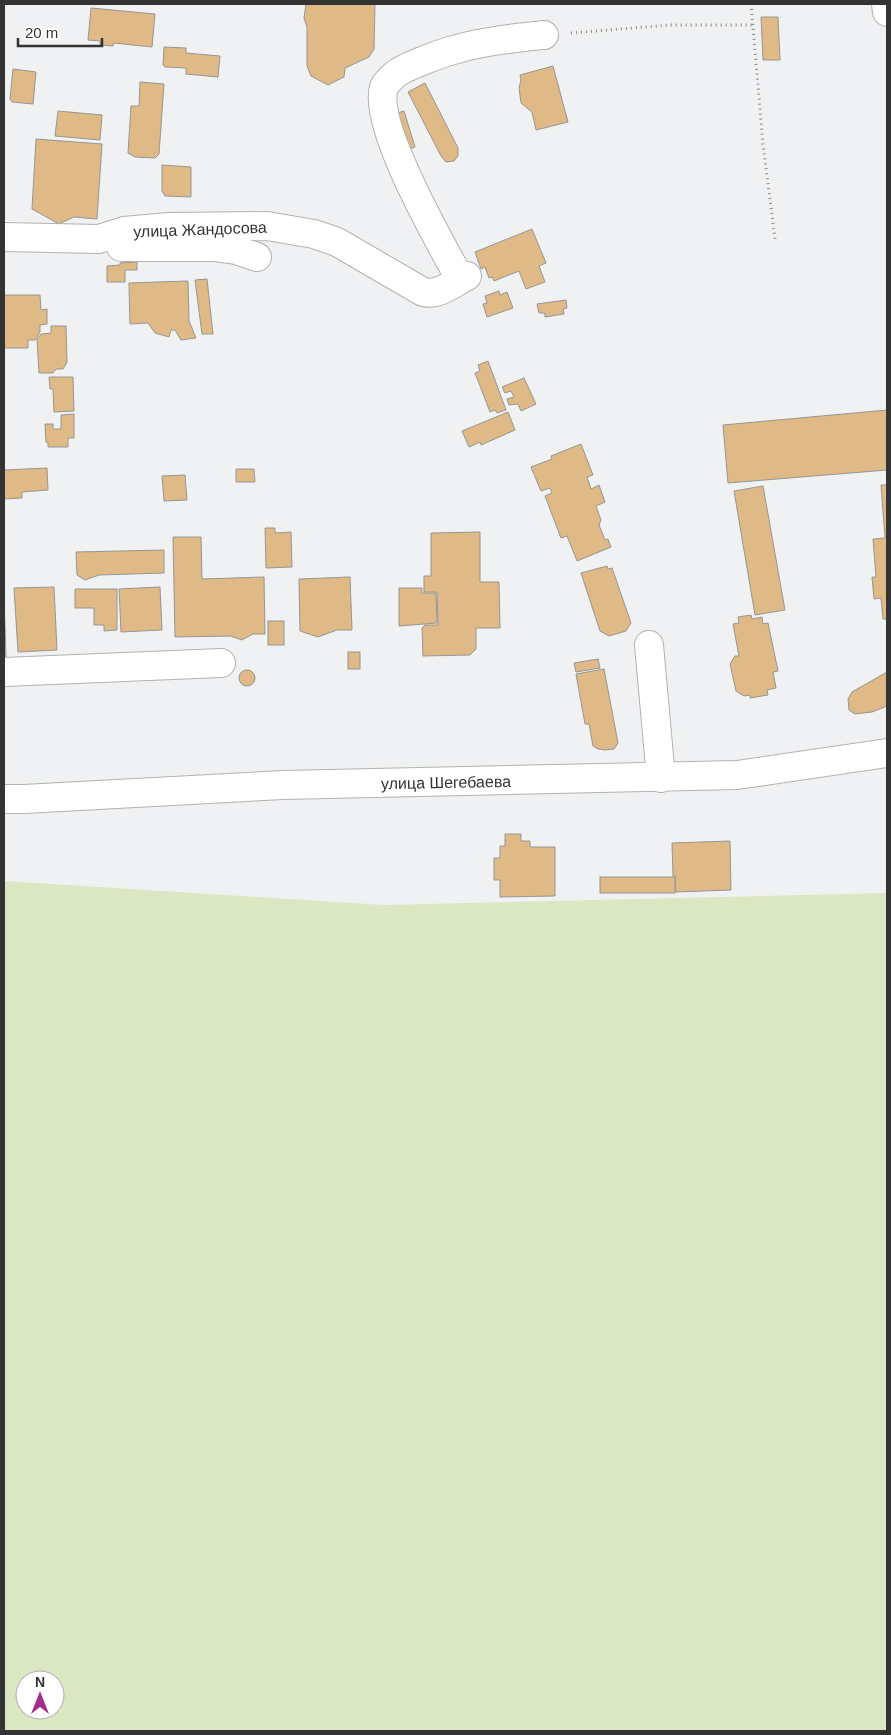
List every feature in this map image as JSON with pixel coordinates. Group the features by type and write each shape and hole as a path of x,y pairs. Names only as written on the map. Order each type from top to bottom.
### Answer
{"street":[{"path":"886,4 887,12"},
{"name":"улица Жандосова","path":"4,237 99,239 124,231 170,227 267,226 314,234 337,242 423,292 436,293 463,278 432,228 401,164 386,124 382,103 384,85 397,73 457,49 544,35"},
{"path":"99,239 120,247 214,247 236,250 256,257"},
{"path":"649,645 661,778"},
{"path":"4,672 221,663"},
{"name":"улица Шегебаева","path":"4,799 283,785 737,775 887,753"}],"path":[{"path":"751,4 775,239"},
{"path":"544,35 670,25 753,25"}],"green space":[{"path":"4,881 383,905 887,893 887,1731 4,1731"}],"building":[{"path":"306,4 375,4 374,49 369,57 345,68 344,77 328,85 311,76 307,66 307,27 304,18"},
{"path":"91,8 155,14 152,47 114,43 113,46 100,45 100,41 88,40"},
{"path":"761,17 778,17 780,60 763,60"},
{"path":"164,47 186,48 186,53 220,56 218,77 186,74 186,68 165,67 163,65"},
{"path":"553,66 568,122 536,130 532,112 521,103 520,75"},
{"path":"13,69 36,72 33,104 12,102 10,99"},
{"path":"140,82 164,84 159,154 155,158 135,157 128,153 131,106 139,106"},
{"path":"425,83 458,148 458,156 454,161 446,162 441,156 408,92"},
{"path":"58,111 102,115 100,140 55,136"},
{"path":"404,111 415,147 406,150 394,114"},
{"path":"36,139 102,144 97,219 74,217 59,224 32,209"},
{"path":"162,165 191,167 191,197 165,196 162,191"},
{"path":"532,229 546,263 539,266 545,282 526,289 519,271 494,281 492,277 489,278 485,267 481,269 475,252"},
{"path":"137,262 137,270 125,270 125,282 107,282 107,266"},
{"path":"207,279 213,334 202,334 195,280"},
{"path":"188,281 189,321 196,338 181,340 175,330 171,330 169,337 155,333 148,323 130,324 129,283"},
{"path":"499,291 500,295 507,292 513,308 487,317 483,304 487,303 485,296"},
{"path":"4,295 40,295 41,310 47,309 47,324 40,325 40,332 35,340 28,340 28,348 4,348"},
{"path":"566,300 567,308 563,309 564,314 545,317 545,313 539,313 537,304"},
{"path":"51,326 66,326 67,362 63,369 56,369 53,373 39,373 37,339 41,334 51,333"},
{"path":"488,361 506,410 497,413 495,410 490,412 475,373 480,371 478,365"},
{"path":"49,377 73,377 74,411 54,412 53,389 50,389"},
{"path":"524,378 536,404 521,411 518,404 509,405 507,399 514,397 511,391 505,393 502,387"},
{"path":"887,410 887,470 728,483 723,425"},
{"path":"508,412 515,430 481,445 480,442 469,447 462,431"},
{"path":"74,414 74,438 68,438 68,447 48,447 45,424 53,424 53,429 61,429 61,415"},
{"path":"581,444 593,475 587,477 591,489 599,485 605,502 596,506 601,520 599,525 605,540 608,539 611,547 577,561 567,536 561,538 545,496 552,493 550,488 541,491 531,467 552,459 551,456"},
{"path":"47,468 48,490 22,492 22,498 4,499 4,470"},
{"path":"236,469 254,469 255,482 236,482"},
{"path":"185,475 187,500 164,501 162,476"},
{"path":"881,485 887,485 887,619 883,619 881,598 874,599 872,577 876,577 873,539 885,538"},
{"path":"763,486 785,610 755,615 734,491"},
{"path":"265,528 275,528 275,533 291,532 292,567 266,568"},
{"path":"480,532 480,582 499,582 500,628 476,628 476,649 470,655 423,656 422,628 425,625 438,625 437,592 424,592 424,576 431,576 431,533"},
{"path":"173,537 201,537 202,579 264,577 265,634 253,634 242,640 230,636 175,637"},
{"path":"164,550 164,573 99,575 85,580 77,575 76,552"},
{"path":"607,566 608,569 612,568 631,623 626,631 609,636 600,631 581,573"},
{"path":"350,577 352,630 337,630 318,637 300,631 299,579"},
{"path":"54,587 57,650 18,652 14,588"},
{"path":"160,587 162,630 121,632 119,589"},
{"path":"399,588 422,588 422,593 436,593 437,623 399,626"},
{"path":"75,589 117,589 117,630 104,631 104,625 94,625 94,608 75,608"},
{"path":"4,596 6,657 4,657"},
{"path":"751,615 752,619 762,617 763,624 768,623 778,671 773,672 776,688 767,690 768,695 750,698 750,695 744,696 736,691 730,664 735,656 739,656 733,624 739,623 738,617"},
{"path":"268,621 284,621 284,645 268,645"},
{"path":"348,652 360,652 360,669 348,669"},
{"path":"598,659 600,668 576,672 574,663"},
{"path":"604,669 618,743 614,749 605,750 593,746 589,724 585,724 576,674"},
{"path":"247,670 255,678 247,686 239,678"},
{"path":"887,672 887,704 885,707 872,712 855,714 849,710 848,699 852,692"},
{"path":"505,834 521,834 521,841 530,841 530,847 555,847 555,896 500,897 500,880 494,880 494,858 500,858 500,846 505,846"},
{"path":"730,841 731,890 676,892 675,876 673,876 672,843"},
{"path":"600,877 675,877 675,893 600,893"}]}
